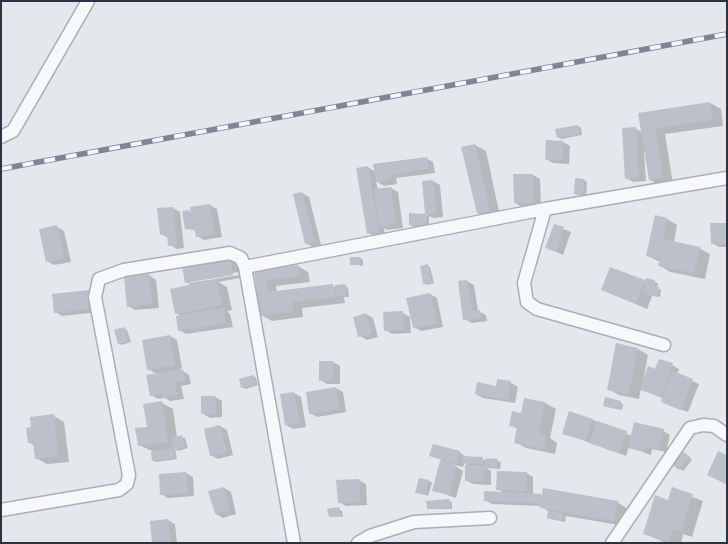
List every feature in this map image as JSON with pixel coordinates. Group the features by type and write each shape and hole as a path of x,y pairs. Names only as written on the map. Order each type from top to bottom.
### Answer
{"street":[{"path":"1,137 12,131 88,1"},
{"path":"245,267 545,209 727,178"},
{"path":"545,209 524,283 527,302 536,309 664,345"},
{"path":"1,510 119,490 127,484 130,475 95,297 99,280 124,270 230,253 241,258 245,267 294,543"},
{"path":"612,543 690,428 703,425 714,426 727,435"},
{"path":"358,543 370,536 414,522 490,518"}],"building":[{"path":"710,102 713,120 655,128 663,178 649,180 638,113"},
{"path":"578,125 580,134 557,138 555,129"},
{"path":"636,127 639,178 625,179 622,128"},
{"path":"546,140 563,141 563,160 545,160"},
{"path":"475,144 490,211 477,213 461,147"},
{"path":"427,157 428,169 390,175 391,180 376,182 373,164"},
{"path":"368,166 379,232 367,234 356,168"},
{"path":"513,174 533,174 534,203 514,203"},
{"path":"575,178 584,179 583,195 574,194"},
{"path":"433,180 437,213 426,215 426,226 409,225 409,213 425,214 422,181"},
{"path":"391,187 396,224 379,227 374,189"},
{"path":"302,192 315,242 305,244 293,194"},
{"path":"210,204 215,234 196,237 190,207"},
{"path":"173,207 177,245 168,246 167,234 160,235 157,208"},
{"path":"190,210 193,229 185,229 182,211"},
{"path":"655,215 667,218 663,239 700,247 694,273 658,266 660,259 646,256"},
{"path":"710,223 727,223 727,244 711,244"},
{"path":"554,224 564,227 556,252 545,248"},
{"path":"57,225 64,258 46,262 39,229"},
{"path":"350,257 360,257 360,265 350,265"},
{"path":"230,258 233,275 185,283 182,266"},
{"path":"298,264 300,276 266,280 268,292 333,284 335,297 292,302 293,312 260,316 254,270"},
{"path":"428,264 431,282 423,284 420,266"},
{"path":"610,267 645,280 636,304 601,290"},
{"path":"149,274 152,304 127,307 124,277"},
{"path":"646,278 655,280 654,286 659,287 657,296 643,294"},
{"path":"216,279 222,305 175,314 170,289"},
{"path":"467,280 472,311 480,310 481,318 463,320 458,281"},
{"path":"346,284 346,296 336,296 335,285"},
{"path":"90,290 92,308 54,313 52,294"},
{"path":"430,293 437,323 413,328 406,298"},
{"path":"224,308 226,323 178,331 176,316"},
{"path":"403,311 404,330 384,331 383,312"},
{"path":"366,313 372,333 358,337 353,317"},
{"path":"124,327 128,341 118,344 114,330"},
{"path":"170,335 175,365 147,370 142,340"},
{"path":"616,343 638,348 629,394 607,390"},
{"path":"659,359 673,363 662,397 640,390 648,366 655,369"},
{"path":"319,361 333,361 333,380 319,381"},
{"path":"183,369 185,381 175,382 177,395 162,398 161,394 150,396 146,375"},
{"path":"673,371 693,379 681,410 661,402"},
{"path":"253,375 256,384 241,388 239,379"},
{"path":"497,379 511,381 508,400 475,394 477,382 496,386"},
{"path":"336,387 340,409 309,414 306,392"},
{"path":"294,392 300,423 285,425 280,394"},
{"path":"201,396 215,396 216,414 201,414"},
{"path":"605,397 621,401 619,410 603,406"},
{"path":"524,398 545,402 539,434 547,435 544,449 514,443 517,427 509,426 512,411 521,413"},
{"path":"162,401 168,442 138,446 135,428 147,427 143,404"},
{"path":"569,411 593,419 586,441 562,434"},
{"path":"54,414 58,456 35,459 33,442 28,443 26,428 31,427 30,417"},
{"path":"597,421 627,431 619,453 589,443"},
{"path":"634,422 664,429 659,449 645,446 644,452 628,448"},
{"path":"220,425 227,452 210,456 204,429"},
{"path":"182,435 185,447 174,450 171,438"},
{"path":"433,444 460,451 456,464 429,456"},
{"path":"173,448 174,458 152,461 151,452"},
{"path":"681,450 690,457 679,470 670,463"},
{"path":"718,451 727,455 726,484 707,475"},
{"path":"463,456 483,457 483,464 462,463"},
{"path":"486,458 498,459 497,468 485,467 484,481 465,481 465,465 485,465"},
{"path":"440,461 457,466 449,495 432,491"},
{"path":"497,471 527,472 526,491 496,490"},
{"path":"186,472 188,493 160,495 159,474"},
{"path":"419,478 429,480 425,495 415,493"},
{"path":"359,479 360,502 338,503 336,480"},
{"path":"224,487 230,510 215,514 208,491"},
{"path":"672,487 693,494 681,532 673,529 668,542 643,534 655,495 668,500"},
{"path":"543,488 618,501 614,521 540,508"},
{"path":"484,491 541,494 541,503 484,501"},
{"path":"449,499 450,508 427,509 426,501"},
{"path":"339,507 341,516 329,517 327,509"},
{"path":"548,511 563,513 562,521 547,518"},
{"path":"168,519 171,543 152,543 150,521"}],"railway":[{"path":"1,169 727,34"}]}
